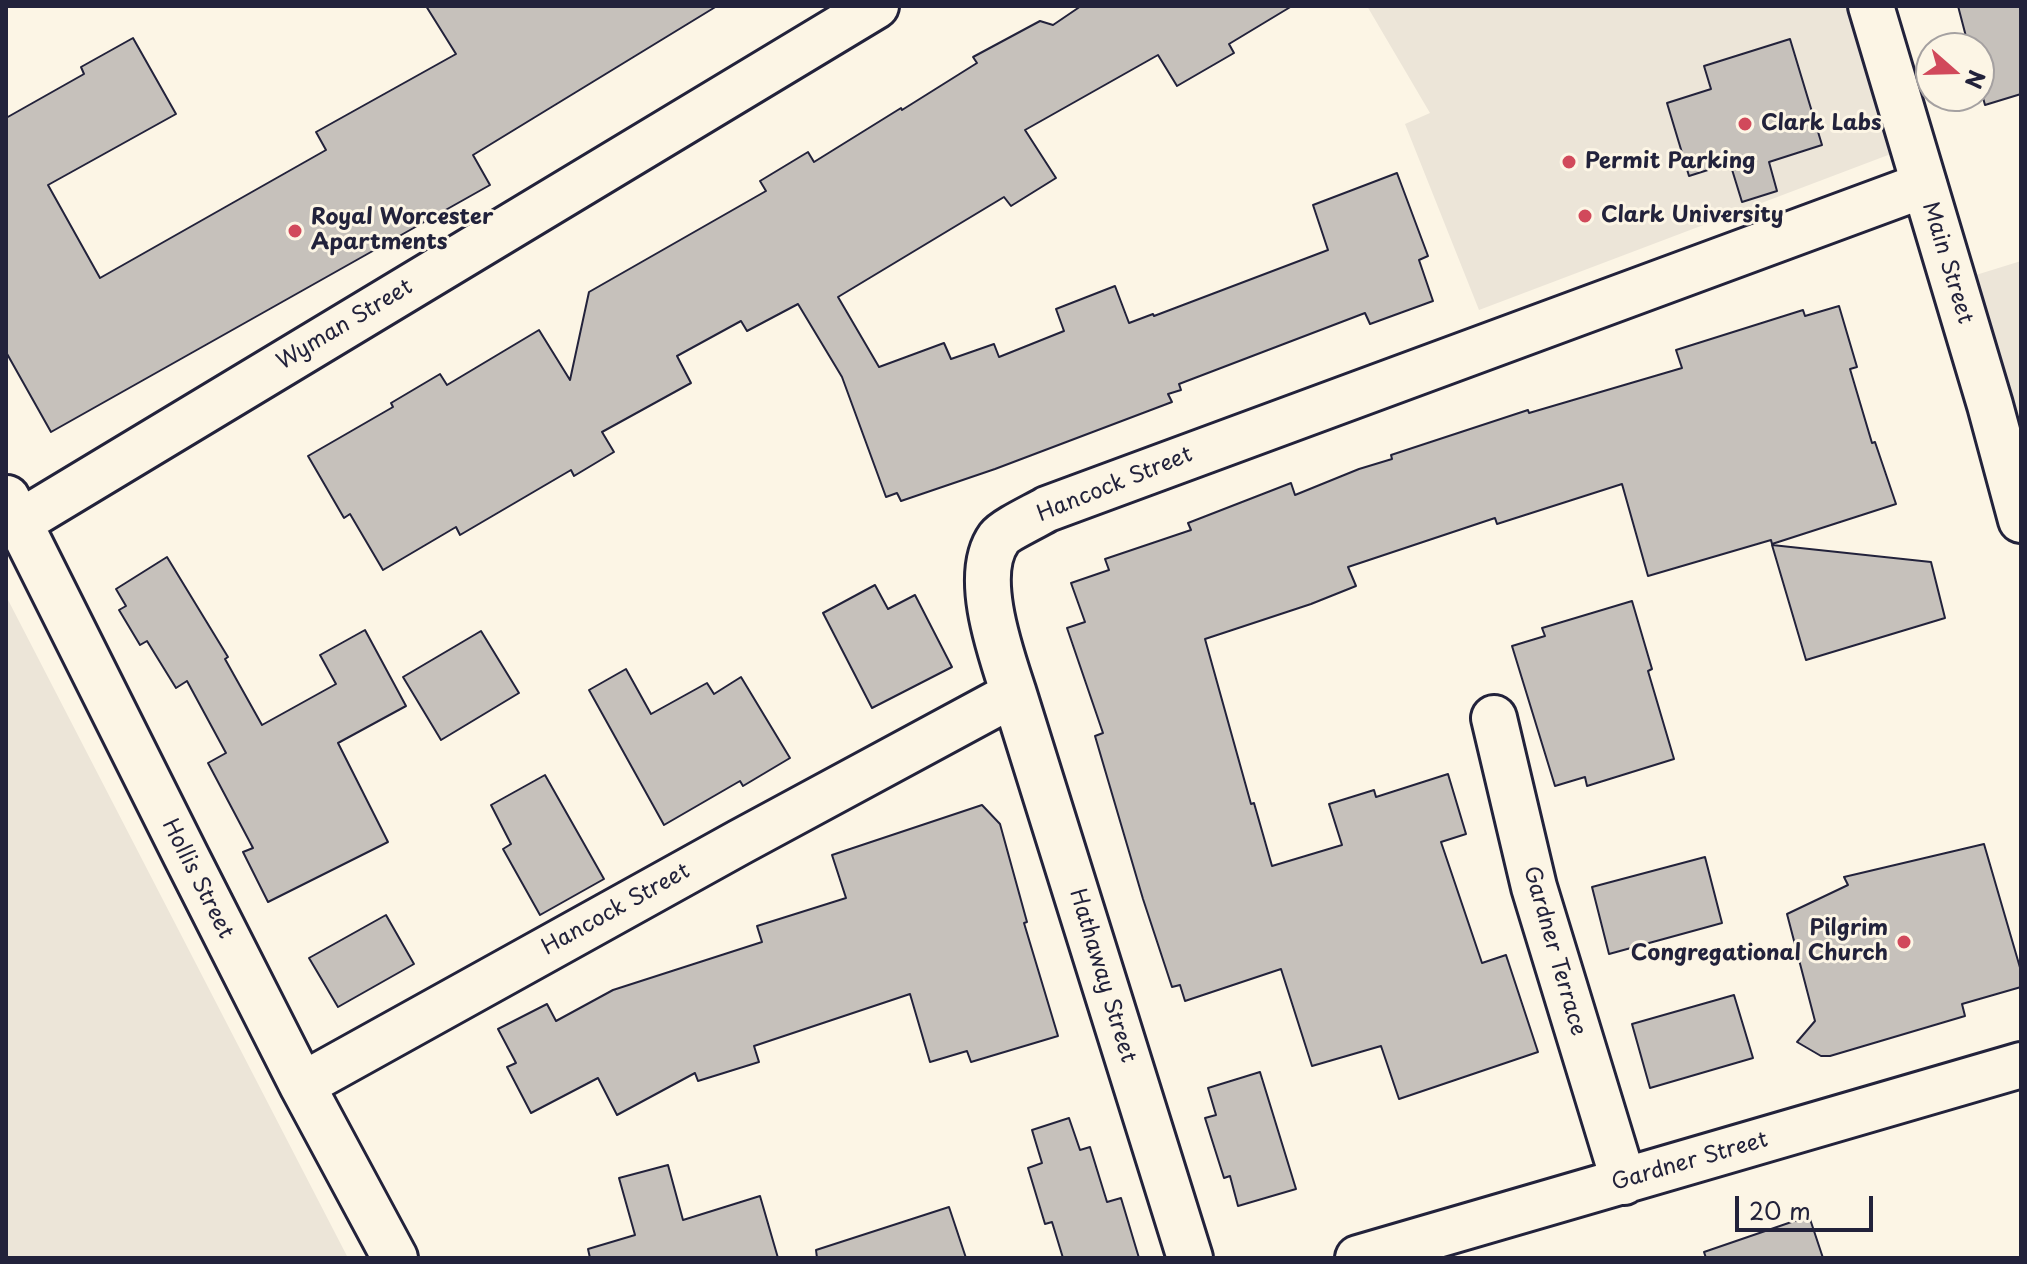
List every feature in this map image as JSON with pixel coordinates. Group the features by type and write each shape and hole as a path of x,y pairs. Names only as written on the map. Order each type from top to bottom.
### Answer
{"street":[{"name":"Wyman Street","path":"13,509 876,6"},
{"name":"Main Street","path":"1871,6 1990,405 2021,520"},
{"name":"Hancock Street","path":"302,1085 1014,694 988,600 988,563 1000,536 1047,509 1924,185"},
{"name":"Hollis Street","path":"13,509 302,1085 395,1258"},
{"name":"Hathaway Street","path":"1014,694 1190,1258"},
{"name":"Gardner Terrace","path":"1494,718 1534,887 1624,1182"},
{"name":"Gardner Street","path":"1358,1258 2021,1065"}],"shaded area":[{"name":"Clark University","path":"1367,6 1882,6 1963,279 2021,261 2021,431 1994,439 1904,149 1479,310 1405,124 1430,113"},
{"path":"6,596 348,1258 6,1258"}],"building":[{"name":"Royal Worcester Apartments","path":"426,6 717,6 473,155 490,185 51,432 6,352 6,118 84,74 81,67 133,38 176,114 48,185 100,278 326,150 316,132 456,54"},
{"path":"1081,6 1292,6 1229,44 1234,53 1177,86 1158,55 1025,130 1056,178 1011,206 1004,197 838,297 879,367 944,343 951,359 994,344 999,357 1064,331 1056,309 1115,286 1129,323 1154,316 1328,250 1313,205 1397,173 1428,256 1419,260 1433,301 1370,324 1365,313 1179,384 1181,390 1168,394 1172,402 901,501 897,493 886,497 842,377 798,304 747,331 741,321 677,356 691,383 602,432 614,452 574,476 571,470 460,535 456,527 383,570 350,514 344,518 308,456 393,407 391,403 440,374 447,385 539,330 570,380 589,292 766,191 760,181 808,152 814,162 977,63 973,57 1040,21 1053,25"},
{"path":"1958,6 2021,6 2021,94 1995,102 1995,32 1965,32"},
{"name":"Clark Labs","path":"1790,39 1822,145 1769,162 1777,191 1742,202 1730,163 1689,176 1667,103 1711,89 1704,66"},
{"path":"1839,306 1857,367 1850,369 1872,443 1875,442 1896,504 1772,544 1771,540 1648,576 1622,484 1497,524 1495,518 1348,567 1356,586 1205,639 1251,804 1254,803 1272,866 1342,845 1329,804 1374,790 1376,797 1448,774 1466,834 1441,842 1482,963 1506,955 1538,1052 1399,1099 1381,1046 1312,1066 1281,969 1185,1001 1180,985 1172,987 1095,736 1103,733 1067,628 1085,622 1071,583 1109,570 1105,559 1191,530 1188,523 1291,483 1295,495 1392,459 1391,455 1528,410 1529,413 1682,368 1676,350 1803,310 1805,316"},
{"path":"1772,545 1931,562 1945,618 1806,660"},
{"path":"167,557 228,657 225,659 262,725 336,684 320,655 365,630 406,706 338,743 388,842 268,902 243,852 253,848 208,763 226,753 187,681 176,688 147,641 140,645 119,610 126,606 116,589"},
{"path":"875,585 888,609 915,595 952,667 872,708 823,613"},
{"path":"1632,601 1652,669 1648,671 1674,759 1587,786 1585,777 1555,786 1512,646 1545,636 1542,628"},
{"path":"481,631 519,693 441,740 403,677"},
{"path":"626,669 651,714 707,683 714,694 741,677 790,758 743,786 740,781 664,825 589,690"},
{"path":"545,775 604,879 540,915 503,849 511,844 491,805"},
{"path":"982,805 1000,824 1027,922 1024,923 1058,1036 971,1062 967,1051 930,1062 910,994 754,1046 759,1062 698,1081 695,1073 617,1115 598,1078 531,1113 507,1067 516,1063 498,1029 547,1004 556,1021 613,990 762,942 757,926 846,898 832,855"},
{"name":"Pilgrim Congregational Church","path":"1984,844 2021,971 2021,987 1962,1004 1965,1016 1830,1056 1821,1056 1797,1042 1815,1021 1787,914 1848,885 1844,877"},
{"path":"1705,857 1722,923 1609,954 1592,887"},
{"path":"386,915 414,964 338,1007 309,958"},
{"path":"1734,995 1753,1058 1650,1088 1632,1024"},
{"path":"1260,1072 1296,1189 1238,1206 1230,1176 1224,1178 1205,1118 1216,1115 1208,1088"},
{"path":"1069,1118 1080,1150 1090,1147 1107,1202 1121,1198 1139,1258 1063,1258 1052,1222 1045,1224 1028,1168 1042,1163 1032,1130"},
{"path":"668,1165 683,1220 760,1196 778,1258 590,1258 588,1249 635,1235 619,1178"},
{"path":"949,1207 966,1258 817,1258 816,1250"},
{"path":"1809,1216 1823,1258 1706,1258 1704,1252"}],"place":[{"name":"Clark Labs","path":"1745,124"},
{"name":"Permit Parking","path":"1569,162"},
{"name":"Clark University","path":"1585,216"},
{"name":"Royal Worcester Apartments","path":"295,231"},
{"name":"Pilgrim Congregational Church","path":"1904,942"}]}
